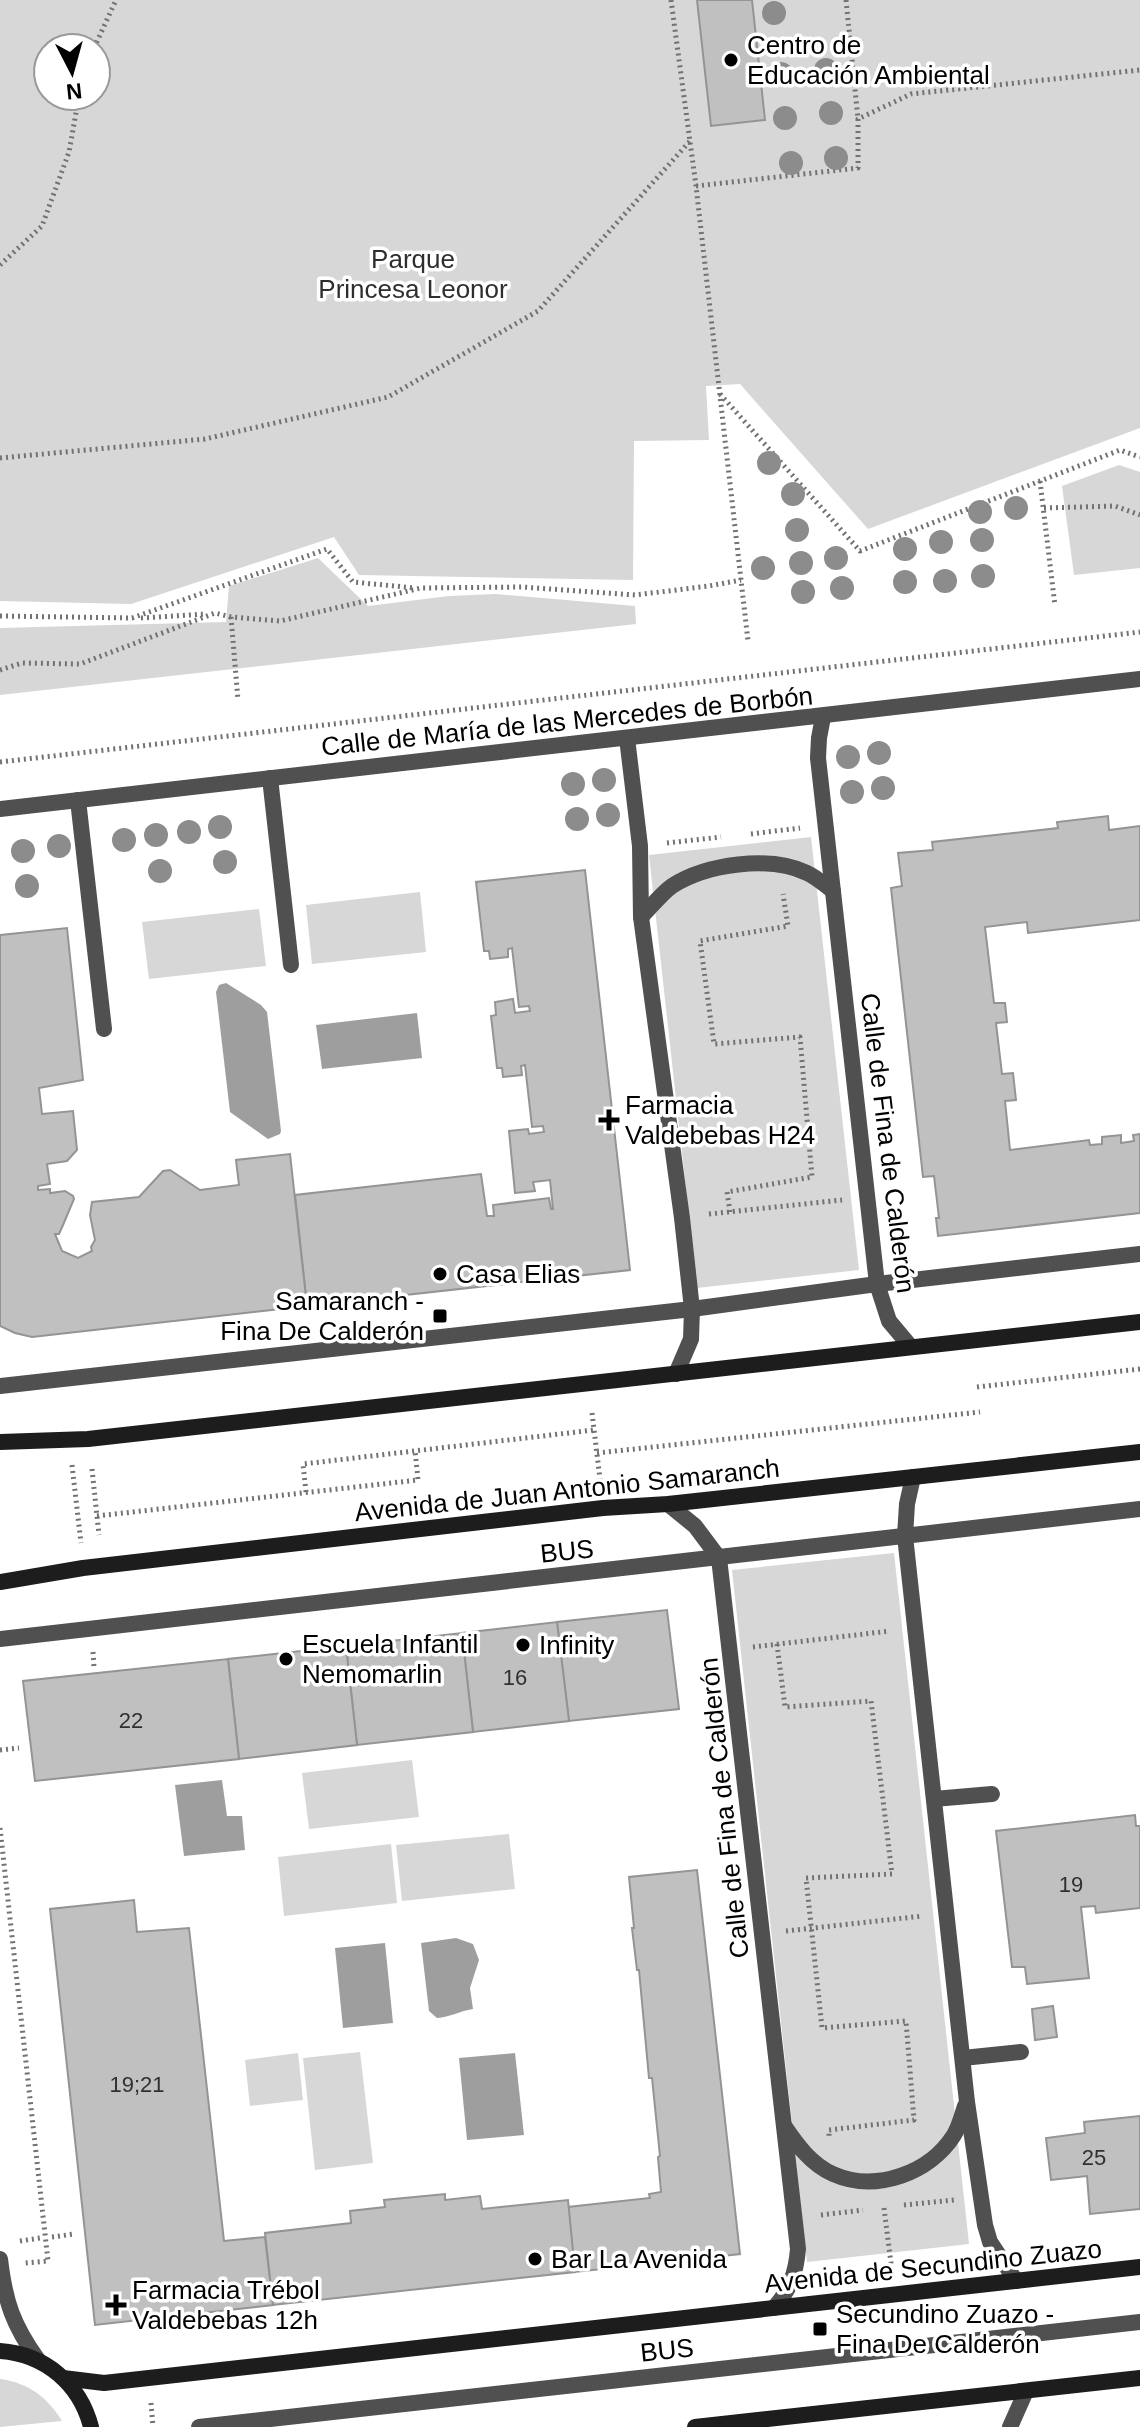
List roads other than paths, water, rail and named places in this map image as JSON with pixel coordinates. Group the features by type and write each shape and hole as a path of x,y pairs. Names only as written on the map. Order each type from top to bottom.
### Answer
{"street":[{"name":"Calle de María de las Mercedes de Borbón","path":"0,809 1140,679"},
{"name":"Calle de Fina de Calderón","path":"823,717 818,758 877,1284 889,1321 910,1346"},
{"path":"627,738 640,846 641,917 692,1309 691,1339 676,1374"},
{"path":"270,778 291,965"},
{"path":"78,800 104,1029"},
{"path":"641,917 671,887 700,873 731,865 780,865 807,872 833,891"},
{"path":"0,1386 692,1309 1140,1254"},
{"path":"0,1442 69,1441 1140,1322"},
{"name":"Avenida de Juan Antonio Samaranch","path":"0,1582 83,1568 603,1508 668,1504 1140,1452"},
{"path":"913,1477 905,1536 967,2102 985,2225 990,2242 1016,2281"},
{"path":"668,1504 695,1526 719,1558"},
{"name":"BUS","path":"0,1639 1140,1509"},
{"name":"Calle de Fina de Calderón","path":"719,1558 798,2249 796,2271 787,2294 774,2308"},
{"path":"934,1799 992,1794"},
{"path":"963,2058 1021,2052"},
{"path":"784,2126 799,2148 833,2174 873,2181 896,2178 916,2170 937,2155 955,2134 967,2102"},
{"path":"0,2259 4,2291 14,2322 38,2360 63,2378 83,2403 91,2427"},
{"name":"Avenida de Secundino Zuazo","path":"63,2378 104,2383 1140,2267"},
{"name":"BUS","path":"199,2427 1140,2322"},
{"path":"0,2351 38,2360"},
{"path":"695,2427 793,2422 1140,2378"},
{"path":"1010,2427 1026,2391"}],"place":[{"name":"Centro de Educación Ambiental","path":"731,60"},
{"name":"Farmacia Valdebebas H24","path":"609,1120"},
{"name":"Casa Elias","path":"440,1274"},
{"name":"Samaranch - Fina De Calderón","path":"440,1316"},
{"name":"Infinity","path":"523,1645"},
{"name":"Escuela Infantil Nemomarlin","path":"286,1659"},
{"name":"Bar La Avenida","path":"535,2259"},
{"name":"Farmacia Trébol Valdebebas 12h","path":"116,2305"},
{"name":"Secundino Zuazo - Fina De Calderón","path":"820,2329"}],"park label":[{"name":"Parque Princesa Leonor","path":"413,274"}]}
